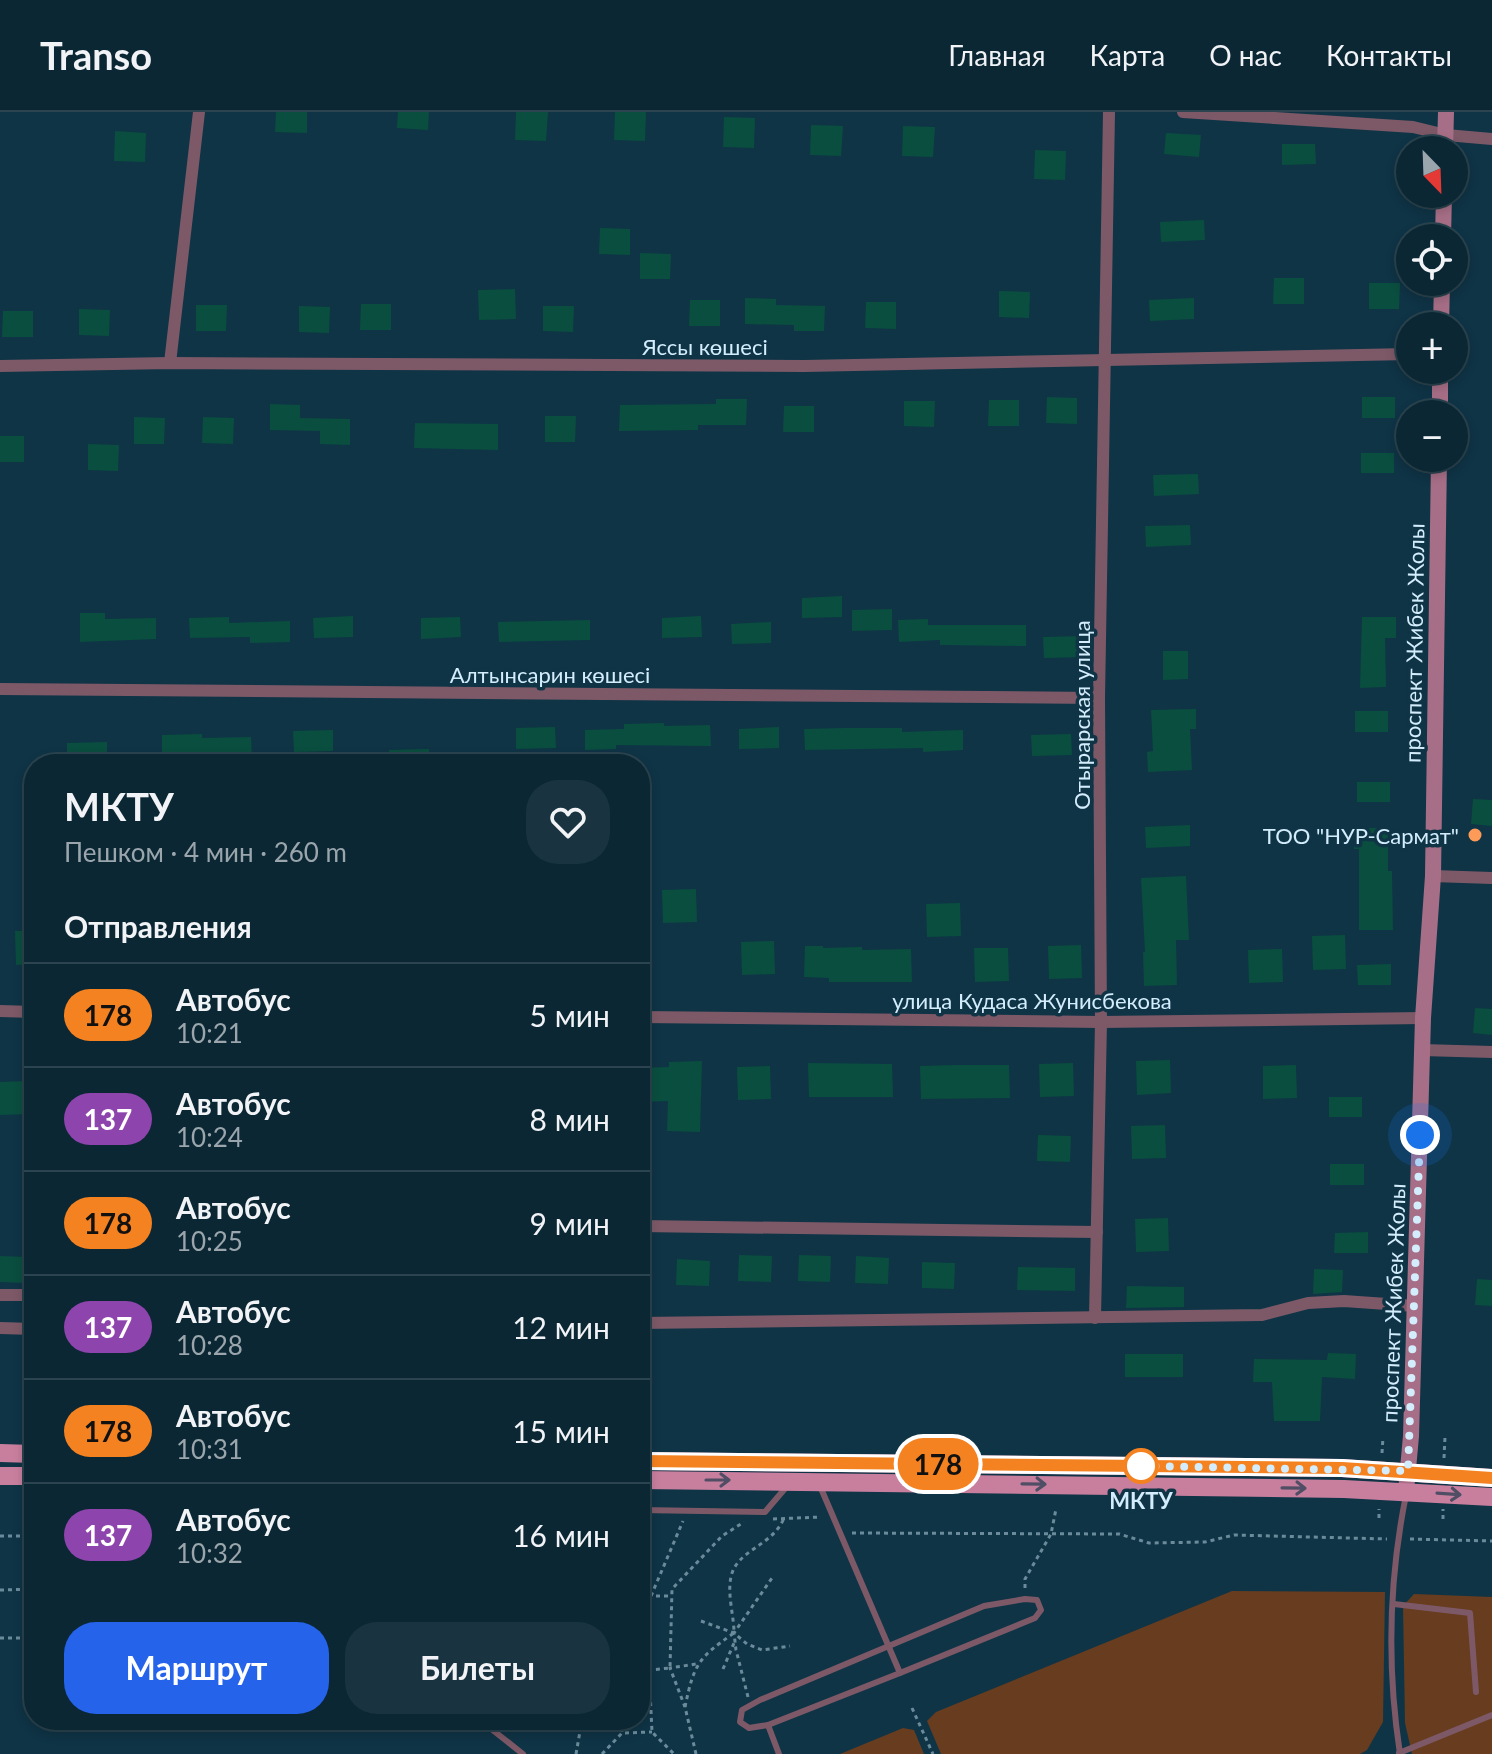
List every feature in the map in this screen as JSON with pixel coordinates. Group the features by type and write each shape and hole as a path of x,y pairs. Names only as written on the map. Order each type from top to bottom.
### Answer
{"main road":[{"path":"1446,112 1446,136"},
{"name":"проспект Жибек Жолы","path":"1406,1491 1423,1018 1433,876 1439,472"},
{"path":"0,1453 24,1454"},
{"path":"650,1461 1408,1471 1492,1478"},
{"path":"0,1476 24,1476"},
{"path":"650,1480 818,1480 1406,1491 1492,1497"}],"street":[{"path":"170,363 199,112"},
{"name":"Отырарская улица","path":"1095,1318 1101,1022 1099,698 1109,112"},
{"path":"1183,112 1413,127 1433,136"},
{"path":"1468,141 1492,139"},
{"name":"Яссы көшесі","path":"0,366 170,363 804,366 1396,354"},
{"name":"Алтынсарин көшесі","path":"0,689 1099,698"},
{"path":"1433,876 1492,878"},
{"path":"0,1011 24,1012"},
{"name":"улица Кудаса Жунисбекова","path":"650,1017 1101,1022 1423,1018"},
{"path":"1422,1050 1492,1052"},
{"path":"650,1226 1097,1232"},
{"path":"0,1295 24,1295"},
{"path":"650,1323 1262,1315 1308,1303 1344,1301 1415,1306"},
{"path":"0,1328 24,1329"}],"lane":[{"path":"650,1510 765,1512 792,1480"},
{"path":"818,1480 900,1673"},
{"path":"1406,1491 1397,1539 1394,1604 1392,1696 1399,1754 1492,1715"},
{"path":"1025,1599 1037,1600 1041,1610 1035,1618 1010,1630 768,1725 749,1728 740,1722 742,1710 750,1705 889,1645 984,1606 1025,1599"},
{"path":"1394,1604 1470,1613 1476,1692"},
{"path":"768,1725 779,1754"},
{"path":"493,1730 523,1754"}],"path":[{"path":"1025,1599 1025,1579 1051,1534 1056,1509"},
{"path":"671,1596 651,1596 688,1511"},
{"path":"696,1754 685,1707 670,1668 672,1589 722,1536 747,1519 765,1512 770,1519 819,1518"},
{"path":"750,1705 735,1642 731,1576 738,1562 775,1535 784,1518"},
{"path":"841,1533 1119,1534 1149,1543 1205,1542 1234,1535 1492,1541"},
{"path":"0,1536 24,1536"},
{"path":"685,1707 697,1664 734,1633 772,1578"},
{"path":"0,1590 24,1589"},
{"path":"701,1621 734,1633 747,1644 762,1650 790,1646"},
{"path":"0,1638 24,1638"},
{"path":"723,1669 735,1642"},
{"path":"650,1670 697,1664"},
{"path":"650,1691 652,1732 674,1754"},
{"path":"912,1708 933,1754"},
{"path":"576,1754 580,1730"},
{"path":"602,1754 622,1733 652,1732"}],"shaded area":[{"path":"1232,1591 1385,1592 1383,1722 1367,1750 1360,1754 941,1754 927,1721 936,1712"},
{"path":"1414,1594 1492,1597 1492,1754 1412,1754 1405,1723 1403,1606"},
{"path":"903,1728 914,1730 924,1754 840,1754"}],"building":[{"path":"276,112 307,112 307,133 275,132"},
{"path":"398,112 429,112 428,130 397,128"},
{"path":"516,112 548,112 546,141 515,140"},
{"path":"615,112 646,112 645,141 614,140"},
{"path":"724,117 755,118 754,148 723,147"},
{"path":"811,125 843,126 841,156 810,155"},
{"path":"903,126 935,127 933,157 902,156"},
{"path":"115,131 146,133 145,162 114,161"},
{"path":"1166,133 1201,135 1199,157 1164,154"},
{"path":"1282,144 1315,144 1316,164 1282,165"},
{"path":"1035,150 1066,151 1065,180 1034,179"},
{"path":"1204,220 1205,240 1161,242 1160,222"},
{"path":"600,228 630,229 630,255 599,254"},
{"path":"640,253 671,254 670,279 640,279"},
{"path":"1274,278 1304,278 1304,304 1273,304"},
{"path":"1369,283 1396,283 1399,309 1369,309"},
{"path":"515,289 516,319 479,320 478,290"},
{"path":"999,291 1030,292 1029,318 999,317"},
{"path":"745,298 776,299 776,305 825,306 824,331 794,331 794,325 745,324"},
{"path":"1194,298 1194,319 1150,321 1149,300"},
{"path":"690,300 720,300 720,326 689,326"},
{"path":"866,302 896,302 896,329 865,328"},
{"path":"361,304 391,304 391,330 360,330"},
{"path":"196,305 227,305 226,331 196,331"},
{"path":"299,306 330,307 329,333 299,332"},
{"path":"543,306 574,306 573,332 543,331"},
{"path":"79,309 110,310 109,336 79,335"},
{"path":"3,311 33,311 33,337 2,337"},
{"path":"1047,397 1077,398 1077,424 1046,423"},
{"path":"1362,397 1395,397 1395,418 1362,418"},
{"path":"716,399 747,399 746,425 698,425 698,430 619,431 620,405 716,404"},
{"path":"989,400 1019,400 1019,426 988,426"},
{"path":"904,401 935,401 934,427 904,426"},
{"path":"270,404 300,405 300,418 350,419 350,445 320,444 320,431 270,430"},
{"path":"784,406 814,406 814,432 783,432"},
{"path":"545,416 576,416 575,442 545,442"},
{"path":"134,417 165,418 164,444 134,444"},
{"path":"203,417 234,418 233,444 202,443"},
{"path":"415,423 498,424 498,450 414,448"},
{"path":"0,436 24,436 24,462 0,462"},
{"path":"88,444 119,445 118,471 88,470"},
{"path":"1361,453 1394,453 1394,473 1361,473"},
{"path":"1198,474 1199,494 1154,496 1153,475"},
{"path":"1190,525 1191,545 1146,547 1145,526"},
{"path":"842,596 842,617 802,618 802,598"},
{"path":"892,609 892,630 852,631 852,610"},
{"path":"80,613 105,613 105,619 156,618 156,639 80,642"},
{"path":"353,616 353,637 314,638 313,618"},
{"path":"701,616 702,637 662,638 662,618"},
{"path":"229,617 229,623 290,621 290,642 250,643 250,637 190,638 189,618"},
{"path":"460,617 461,637 421,639 421,618"},
{"path":"1362,617 1396,617 1396,638 1385,638 1386,687 1360,688"},
{"path":"928,619 928,625 1026,625 1026,646 940,645 940,640 899,642 898,620"},
{"path":"590,620 590,640 499,642 498,622"},
{"path":"771,622 771,643 732,644 731,624"},
{"path":"1083,636 1083,657 1044,658 1043,637"},
{"path":"1163,651 1188,651 1188,679 1163,680"},
{"path":"1196,709 1196,729 1190,729 1192,770 1148,772 1147,752 1153,751 1151,710"},
{"path":"1355,711 1388,711 1388,732 1355,732"},
{"path":"664,723 664,726 710,725 711,746 616,745 616,749 585,750 585,730 624,729 624,724"},
{"path":"555,727 556,748 516,749 516,728"},
{"path":"779,727 779,748 739,749 739,729"},
{"path":"902,728 902,732 963,730 963,750 805,750 804,729"},
{"path":"333,730 333,751 294,752 293,731"},
{"path":"1071,734 1072,755 1032,756 1031,735"},
{"path":"162,735 251,737 252,754 162,754"},
{"path":"107,742 107,754 67,754 67,743"},
{"path":"429,749 429,754 389,754 389,750"},
{"path":"1357,782 1390,782 1390,802 1357,802"},
{"path":"1473,799 1492,800 1492,826 1471,824"},
{"path":"1190,825 1190,846 1146,848 1145,827"},
{"path":"1354,828 1388,828 1393,930 1359,930 1359,849 1354,849"},
{"path":"1186,876 1189,940 1176,940 1177,985 1144,986 1141,878"},
{"path":"696,889 697,922 663,923 662,890"},
{"path":"960,903 961,936 927,937 926,904"},
{"path":"15,931 24,931 24,965 16,965"},
{"path":"1345,935 1346,969 1313,970 1312,936"},
{"path":"774,941 775,974 742,975 741,942"},
{"path":"1081,945 1082,978 1049,979 1048,946"},
{"path":"805,946 911,949 912,982 829,982 829,978 804,977"},
{"path":"974,948 1008,948 1009,981 975,982"},
{"path":"1282,949 1283,982 1249,983 1248,950"},
{"path":"1391,964 1391,985 1358,985 1357,965"},
{"path":"1475,1008 1492,1009 1492,1035 1473,1033"},
{"path":"1170,1060 1171,1093 1137,1095 1136,1061"},
{"path":"702,1061 700,1132 667,1131 668,1101 650,1102 650,1068 669,1067 669,1062"},
{"path":"808,1063 892,1064 893,1097 809,1097"},
{"path":"1073,1063 1074,1096 1040,1097 1039,1064"},
{"path":"1009,1065 1010,1098 921,1099 920,1066"},
{"path":"1296,1065 1297,1098 1263,1099 1263,1066"},
{"path":"770,1066 771,1099 738,1100 737,1067"},
{"path":"24,1081 24,1114 0,1115 0,1082"},
{"path":"1329,1097 1362,1097 1362,1117 1329,1117"},
{"path":"1165,1125 1166,1158 1132,1159 1131,1126"},
{"path":"1038,1135 1071,1136 1070,1162 1037,1161"},
{"path":"1330,1164 1364,1164 1364,1185 1330,1185"},
{"path":"1168,1218 1169,1251 1136,1252 1135,1219"},
{"path":"1368,1232 1368,1253 1334,1253 1335,1233"},
{"path":"739,1255 772,1256 771,1282 738,1281"},
{"path":"799,1255 831,1256 830,1282 798,1281"},
{"path":"0,1256 24,1257 24,1283 0,1282"},
{"path":"856,1256 889,1258 888,1284 855,1283"},
{"path":"677,1259 710,1261 709,1286 676,1285"},
{"path":"922,1262 955,1263 954,1289 922,1288"},
{"path":"1018,1267 1075,1268 1075,1291 1017,1290"},
{"path":"1314,1269 1343,1270 1342,1292 1313,1294"},
{"path":"1477,1279 1492,1280 1492,1306 1475,1305"},
{"path":"1127,1286 1184,1287 1184,1307 1126,1308"},
{"path":"1328,1353 1356,1354 1355,1379 1322,1377 1320,1421 1274,1421 1272,1382 1253,1382 1254,1359 1327,1360"},
{"path":"1125,1354 1183,1354 1183,1377 1125,1377"}],"bus line":[{"name":"178","path":"650,1461 1342,1468 1492,1478"}],"place":[{"name":"ТОО \"НУР-Сармат\"","path":"1475,835"},
{"name":"МКТУ","path":"1141,1466"}],"route":[{"path":"1141,1466 1408,1471 1420,1135"}]}
